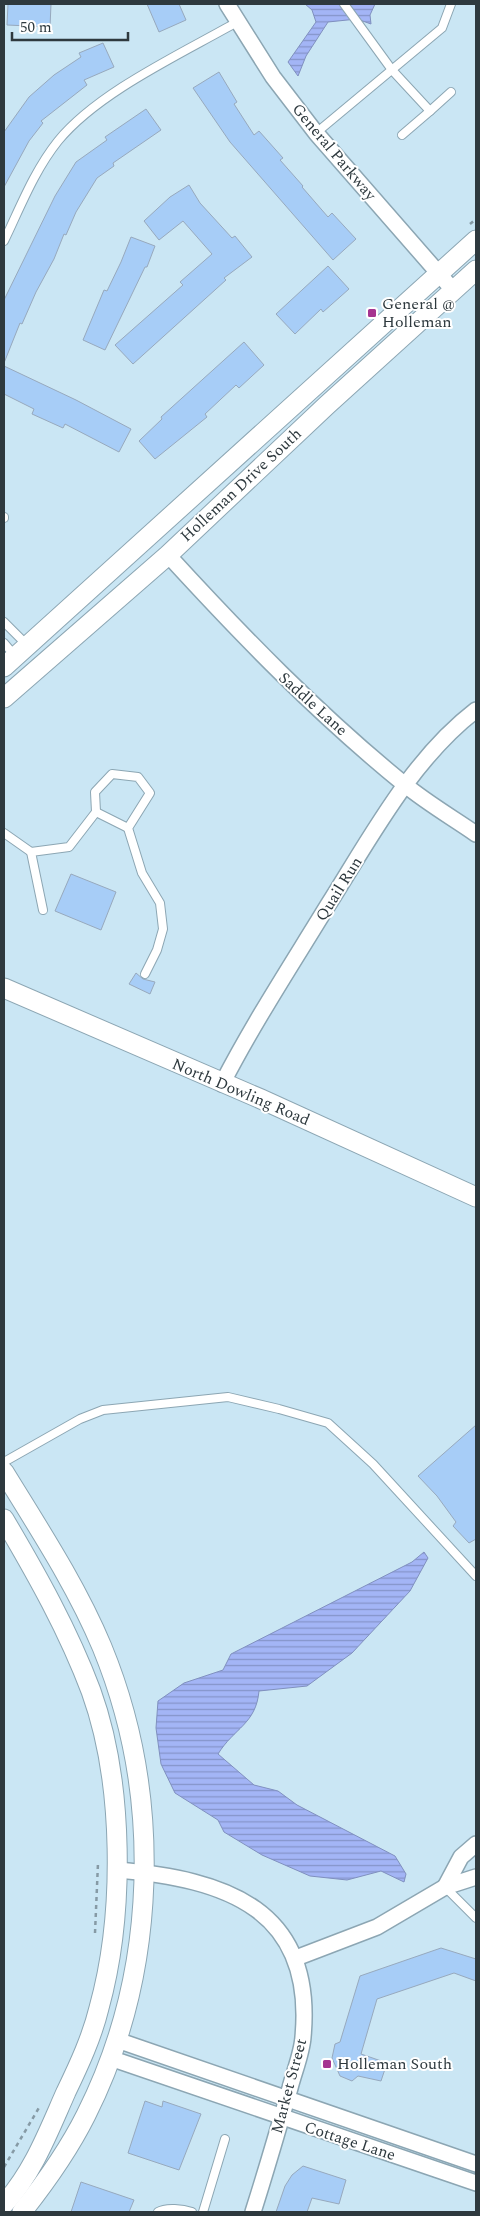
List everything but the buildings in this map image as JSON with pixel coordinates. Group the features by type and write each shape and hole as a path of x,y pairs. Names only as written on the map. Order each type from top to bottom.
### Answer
{"street":[{"name":"General Parkway","path":"227,4 273,77 316,133 454,291"},
{"path":"12,653 150,535 476,240"},
{"name":"Holleman Drive South","path":"4,698 168,554 327,405 476,270"},
{"name":"Saddle Lane","path":"168,554 264,658 313,706 406,786 476,834"},
{"name":"Quail Run","path":"222,1084 245,1039 406,786 446,738 476,710"},
{"name":"North Dowling Road","path":"4,988 222,1084 261,1099 476,1198"},
{"path":"4,1472 58,1558 101,1647 117,1688 138,1778 143,1814 140,1946 117,2040 85,2117 22,2212"},
{"path":"4,1519 65,1626 91,1692 105,1745 114,1802 118,1870 108,1970 99,2009 83,2056 42,2146 14,2193 4,2204"},
{"path":"445,1887 461,1857 476,1844"},
{"name":"Market Street","path":"118,1870 184,1879 225,1892 258,1909 280,1930 296,1958 305,1996 303,2039 254,2212"},
{"path":"296,1958 377,1927 445,1887 476,1877"},
{"name":"Cottage Lane","path":"117,2040 476,2164"},
{"name":"Cottage Lane","path":"110,2058 281,2118 476,2183"},
{"path":"355,2142 361,2124"}],"lane":[{"path":"344,4 392,70 430,111"},
{"path":"316,133 442,28 451,4"},
{"path":"4,241 38,171 57,143 78,119 110,96 237,22"},
{"path":"402,135 451,92"},
{"path":"4,622 12,653"},
{"path":"4,833 31,852 69,847 96,812 95,792 112,774 138,777 150,793 128,828"},
{"path":"96,812 128,828 142,873 160,903 163,929 157,950 145,974"},
{"path":"31,852 43,910"},
{"path":"4,1462 80,1420 103,1410 228,1397 279,1408 328,1423 373,1464 476,1576"},
{"path":"445,1887 476,1918"},
{"path":"203,2212 225,2139"},
{"path":"158,2212 176,2209 192,2212"}],"path":[{"path":"94,1942 99,1856"},
{"path":"4,2167 42,2100"}],"water":[{"path":"305,4 375,4 370,15 371,24 357,19 328,22 306,56 298,76 288,62 316,22 312,10"},
{"path":"424,1552 428,1558 410,1591 352,1653 307,1686 259,1691 254,1711 249,1719 218,1754 254,1785 278,1791 297,1805 395,1856 406,1874 404,1882 381,1871 347,1880 310,1876 262,1855 224,1832 218,1820 175,1793 161,1764 156,1728 158,1701 184,1683 223,1670 231,1654 412,1562"}],"place":[{"name":"General @ Holleman","path":"372,313"},
{"name":"Holleman South","path":"327,2064"}]}
